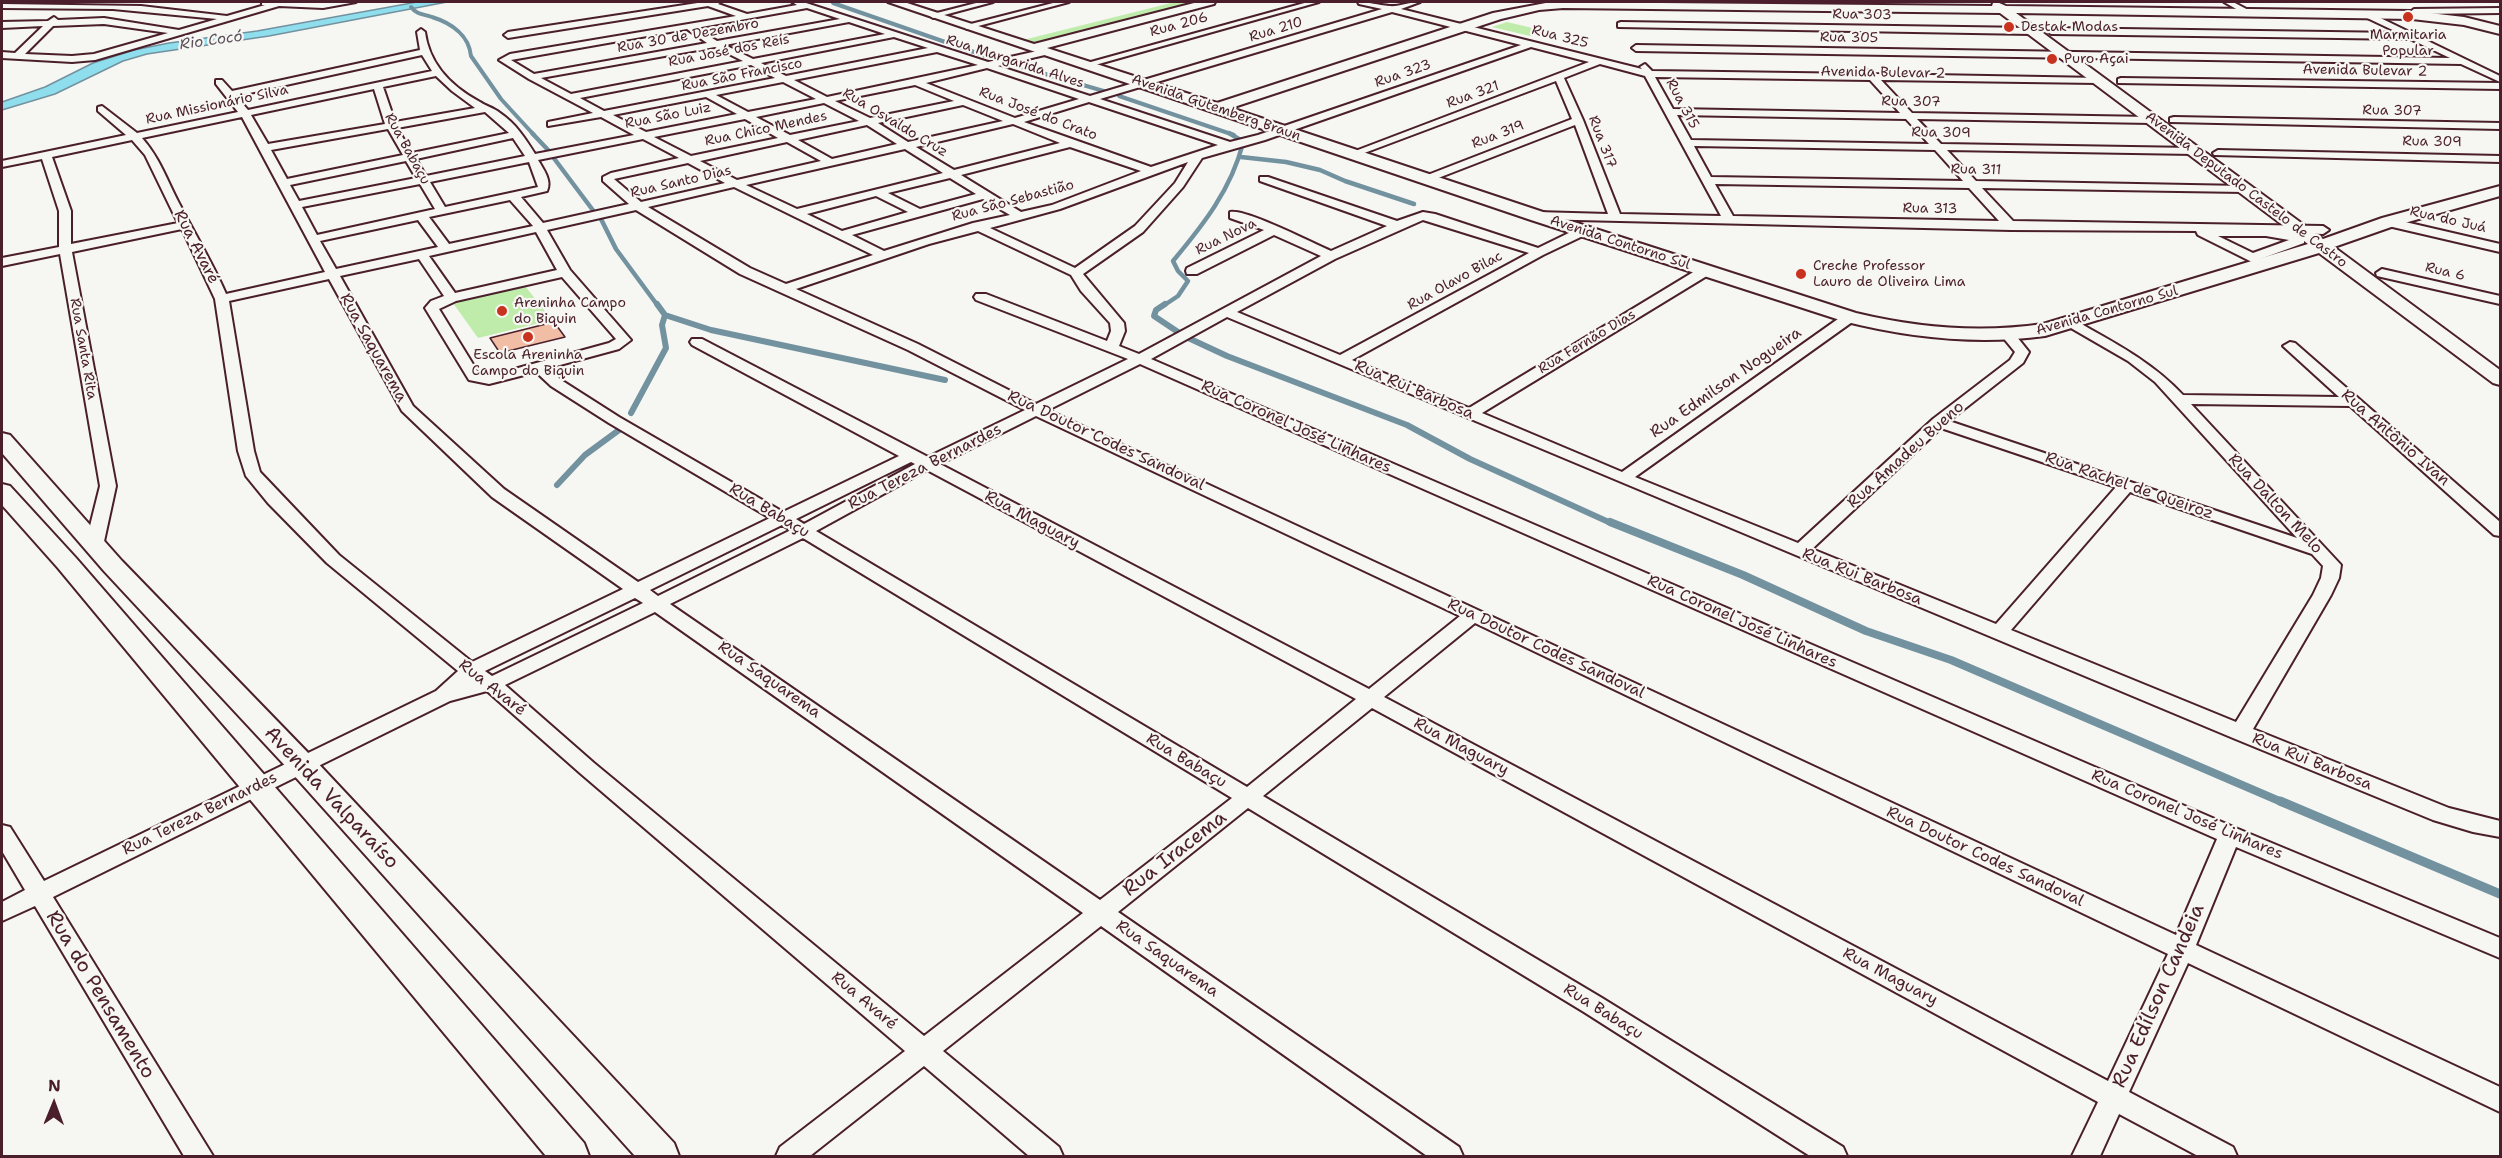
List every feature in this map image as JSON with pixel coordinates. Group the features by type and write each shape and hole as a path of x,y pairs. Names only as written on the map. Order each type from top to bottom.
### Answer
{"street":[{"path":"17,56 51,22 94,2"},
{"path":"254,2 323,6 352,2"},
{"path":"508,35 717,2"},
{"name":"Rua Margarida Alves","path":"794,2 1229,145"},
{"name":"Avenida Gutemberg Braun","path":"894,2 1354,153 1537,216"},
{"path":"933,15 982,2"},
{"path":"967,26 1065,2"},
{"path":"1013,41 1168,2"},
{"path":"1039,50 1210,2"},
{"name":"Rua 206","path":"1085,65 1315,2"},
{"name":"Rua 325","path":"1362,2 1600,61 1652,78"},
{"name":"Rua 210","path":"1144,84 1416,2"},
{"path":"1211,106 1459,26 1507,8 1545,2"},
{"path":"1749,2 2413,13 2500,28"},
{"path":"2228,2 2244,10 2366,14 2500,11"},
{"path":"707,3 789,32 877,69"},
{"path":"827,3 510,57 504,60 532,77 738,185 883,255"},
{"path":"1459,26 1539,6 1608,3 1802,6 2005,5"},
{"name":"Rua 315","path":"1608,3 1729,219"},
{"path":"2,55 72,59 95,57 276,5"},
{"name":"Avenida Deputado Castelo de Castro","path":"2005,5 2031,31 2097,80 2135,92 2218,153 2500,379"},
{"name":"Avenida Deputado Castelo de Castro","path":"2005,5 2051,32 2084,56 2151,120 2299,230 2327,239 2382,273 2500,358"},
{"path":"2,6 162,9 228,19"},
{"path":"1802,6 1832,36"},
{"path":"641,14 674,30"},
{"path":"2366,14 2500,79"},
{"path":"2,25 104,21 180,33"},
{"name":"Rua 30 de Dezembro","path":"532,77 848,21"},
{"name":"Rua Osvaldo Cruz","path":"689,27 785,81 869,122 1019,216"},
{"name":"Rua 303","path":"1628,37 1824,28 2031,31"},
{"path":"313,239 538,192 545,186 533,158 517,134 498,116 485,109 438,73 424,52 421,32"},
{"path":"2051,32 2411,36"},
{"name":"Rua José dos Reís","path":"570,97 893,36"},
{"name":"Rua 305","path":"1628,37 1847,52 2084,56"},
{"path":"596,43 606,49"},
{"name":"Rua 323","path":"1281,130 1533,44"},
{"path":"1839,44 2011,226"},
{"name":"Rua São Francisco","path":"552,124 785,81 935,50"},
{"name":"Rua São Luiz","path":"296,205 986,67 1039,50"},
{"path":"231,94 424,52"},
{"path":"616,54 745,116 832,163"},
{"path":"2084,56 2462,61"},
{"name":"Rua 321","path":"1354,153 1600,61"},
{"name":"Rua Missionário Silva","path":"2,164 438,73"},
{"name":"Rua José do Crato","path":"888,74 1071,144 1151,171"},
{"name":"Avenida Bulevar 2","path":"1652,78 1872,77 2097,80"},
{"name":"Rua 317","path":"1559,78 1578,120 1615,217"},
{"name":"Avenida Bulevar 2","path":"1652,78 1881,87 2500,86"},
{"name":"Rua Saquarema","path":"219,82 245,113 406,408 498,492 1449,1156"},
{"name":"Rua Santo Dias","path":"222,299 908,146 1015,121 1144,84"},
{"name":"Rua Babaçu","path":"377,85 391,126 442,211"},
{"name":"Avenida Bulevar 2","path":"2135,92 2500,97"},
{"name":"Rua Chico Mendes","path":"611,176 792,140 963,102"},
{"name":"Rua Avaré","path":"102,109 134,136 150,154 200,250 222,299 246,451 252,473 274,499 333,559 470,671 491,684 596,776 1049,1156"},
{"path":"265,148 485,109"},
{"name":"Rua 307","path":"1671,112 2151,120"},
{"name":"Rua 319","path":"1429,178 1578,120"},
{"name":"Rua 307","path":"2174,120 2500,126"},
{"name":"Rua São Sebastião","path":"785,289 977,226 1078,200 1151,171 1281,130"},
{"path":"285,183 517,134"},
{"name":"Rua 309","path":"1687,143 2194,151"},
{"path":"796,213 1071,144"},
{"name":"Rua 309","path":"2218,153 2500,159"},
{"name":"Rua Santa Rita","path":"46,154 65,211 65,250 108,486 94,546"},
{"path":"1076,273 1139,229 1179,185 1198,155"},
{"name":"Rua Doutor Codes Sandoval","path":"611,176 607,179 640,207 745,271 913,347 1036,410 1219,494 2500,1100"},
{"path":"1264,179 1397,225"},
{"name":"Rua 311","path":"1706,180 2244,189"},
{"name":"Avenida Contorno Sul","path":"1537,216 1705,271 1883,325 1925,332 2008,335 2071,324 2327,239 2500,191"},
{"path":"876,192 918,213"},
{"path":"840,235 984,195"},
{"path":"514,197 536,221 565,272 624,340 620,344 489,380 474,377 432,308 452,298 565,272"},
{"path":"421,215 447,250"},
{"path":"1234,216 1274,230 1331,256"},
{"name":"Rua Tereza Bernardes","path":"2,912 443,696 491,684 658,603 794,525 919,460 1036,410 1140,359 1331,256 1397,225 1423,216 1539,252"},
{"name":"Rua 313","path":"1537,216 2299,230"},
{"name":"Rua do Juá","path":"2388,222 2500,248"},
{"path":"2,262 185,225"},
{"path":"977,226 1076,273 1087,293 1117,320 1118,329 1112,347"},
{"name":"Rua Nova","path":"1192,271 1274,230"},
{"name":"Rua Olavo Bilac","path":"1342,359 1539,252 1583,231"},
{"path":"2202,232 2278,234 2293,236 2300,240 2252,258 2246,255 2202,232"},
{"path":"423,256 452,298"},
{"name":"Rua Fernão Dias","path":"1470,414 1705,271"},
{"name":"Rua 6","path":"2382,273 2500,300"},
{"name":"Rua Coronel José Linhares","path":"981,297 1112,347 2230,835 2500,948"},
{"name":"Rua Rui Barbosa","path":"1228,313 2241,733 2441,814 2473,824 2500,829"},
{"name":"Rua Edmilson Nogueira","path":"1623,478 1850,316"},
{"name":"Rua Dalton Melo","path":"2071,324 2146,367 2179,399 2332,565 2330,578 2241,733"},
{"name":"Rua Amadeu Bueno","path":"1800,551 1938,422 2020,358 2022,352 2008,335"},
{"name":"Rua Maguary","path":"697,342 1542,789 2223,1156"},
{"name":"Rua Antônio Ivan","path":"2290,346 2497,524"},
{"name":"Rua Babaçu","path":"539,367 556,383 614,420 794,525 1593,1005 1833,1156"},
{"path":"2179,399 2353,402"},
{"name":"Rua Rachel de Queiroz","path":"1938,422 2319,551"},
{"name":"Avenida Valparaíso","path":"2,440 94,546 302,765 660,1156"},
{"path":"1999,633 2126,486"},
{"path":"2,491 66,563 570,1156"},
{"name":"Rua Tereza Bernardes","path":"443,696 470,671 639,590 794,525"},
{"name":"Rua Iracema","path":"790,1156 1247,798 1473,615"},
{"name":"Rua do Pensamento","path":"2,833 199,1156"},
{"name":"Rua Edílson Candeia","path":"2086,1156 2182,950 2230,835"}],"green space":[{"path":"1175,2 1203,2 1037,45 1023,40"},
{"path":"1507,22 1545,31 1530,36 1492,27"},
{"name":"Areninha Campo do Biquin","path":"525,286 552,320 478,338 453,303"}],"water":[{"name":"Rio Cocó","path":"417,2 447,2 269,36 147,54 123,61 55,94 2,110 2,102 45,87 93,63 134,50 257,31"}],"building":[{"name":"Escola Areninha Campo do Biquin","path":"554,322 565,337 500,353 490,338"}],"waterway":[{"path":"833,3 997,60"},
{"path":"411,7 418,13 452,26 463,36 471,56 501,99 534,135"},
{"path":"1011,64 1107,92"},
{"path":"1119,96 1230,134"},
{"path":"532,133 549,151"},
{"path":"1230,134 1234,135"},
{"path":"1230,134 1242,141"},
{"path":"1163,306 1178,296 1188,281 1178,271 1173,261 1215,206 1231,176 1243,143"},
{"path":"553,157 595,213"},
{"path":"1241,157 1286,162 1320,170 1345,181 1414,204"},
{"path":"601,219 616,249 658,306"},
{"path":"657,304 665,315"},
{"path":"1165,304 1156,310 1154,316 1184,336 1227,356 1407,425 1470,459 1613,524"},
{"path":"631,413 666,348 662,325 665,315"},
{"path":"665,315 711,330 945,380"},
{"path":"557,485 585,455 619,430"},
{"path":"1610,522 1743,575 1866,631 1951,660 2284,803"},
{"path":"2280,801 2500,894"}],"place":[{"name":"Marmitaria Popular","path":"2408,17"},
{"name":"Destak Modas","path":"2009,27"},
{"name":"Puro Açai","path":"2052,59"},
{"name":"Creche Professor Lauro de Oliveira Lima","path":"1801,274"},
{"name":"Areninha Campo do Biquin","path":"502,311"},
{"name":"Escola Areninha Campo do Biquin","path":"528,337"}]}
